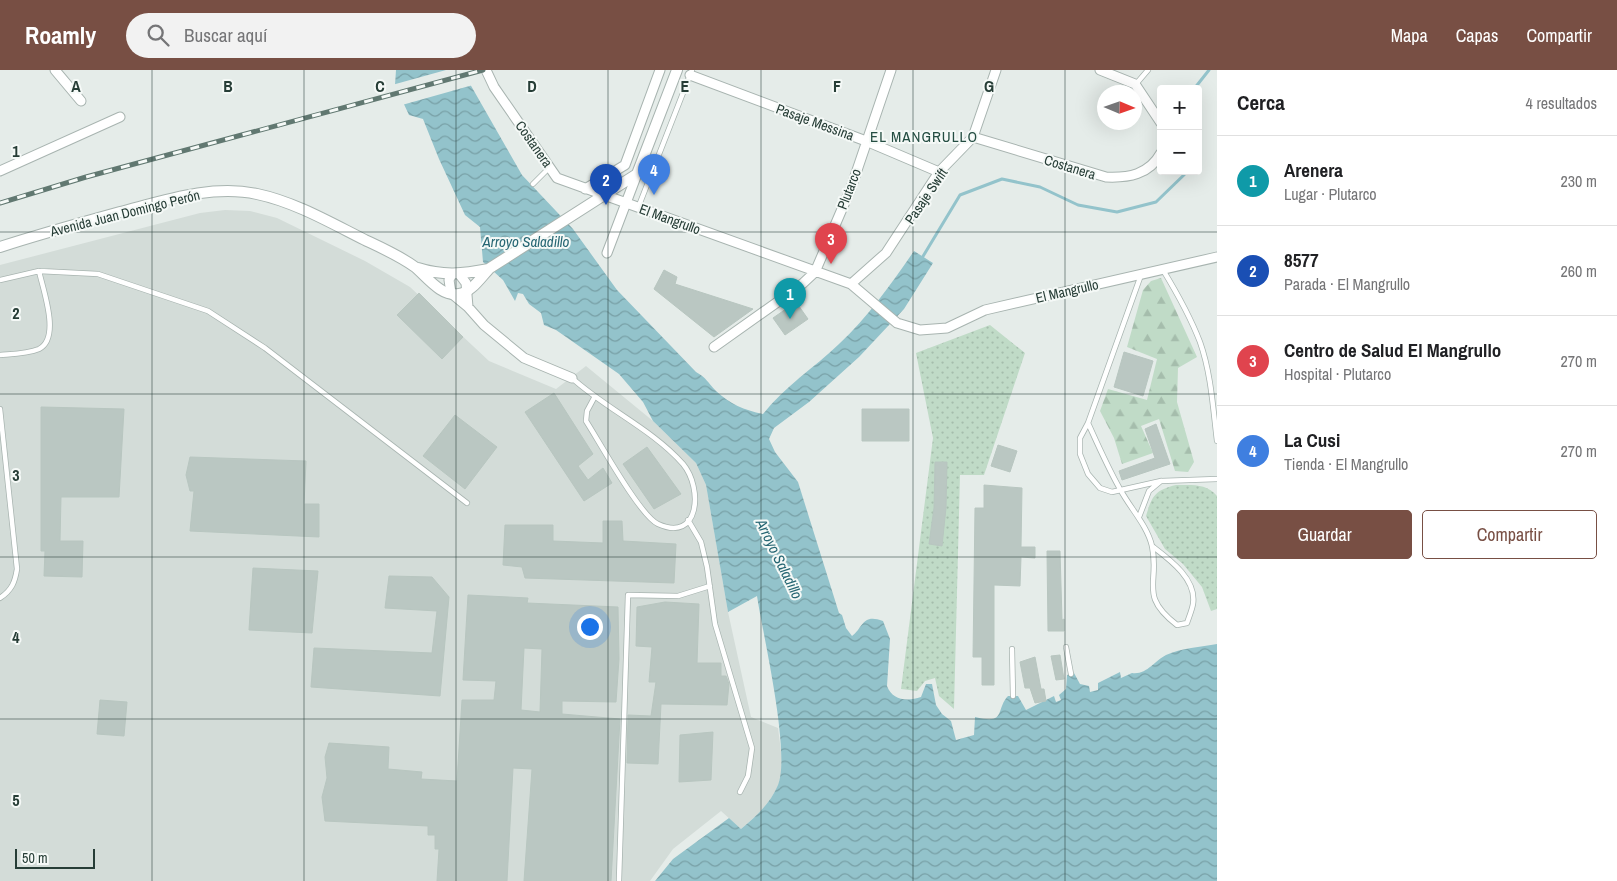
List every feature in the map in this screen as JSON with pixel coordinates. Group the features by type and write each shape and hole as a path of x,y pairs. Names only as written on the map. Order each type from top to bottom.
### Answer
{"street":[{"path":"56,70 81,101"},
{"name":"Costanera","path":"486,70 494,86 558,178 602,195"},
{"path":"585,190 625,165 660,70"},
{"path":"607,253 677,70"},
{"name":"Plutarco","path":"714,346 800,286 815,272 851,188 890,70"},
{"name":"Pasaje Swift","path":"850,284 886,253 939,172 973,137 996,70"},
{"path":"1100,70 1135,84 1157,117"},
{"name":"Pasaje Messina","path":"691,73 866,141 939,172"},
{"path":"0,171 120,116"},
{"name":"Costanera","path":"973,137 1106,177 1122,178 1139,174 1153,165 1157,160"},
{"path":"451,293 458,294 472,288 490,268 637,174"},
{"name":"Avenida Juan Domingo Perón","path":"0,247 46,232 166,200 203,192 232,191 258,194 313,214 415,267 444,292 451,293"},
{"name":"El Mangrullo","path":"602,195 850,284 897,323 920,330 947,328 985,310 1217,257"},
{"name":"Avenida Juan Domingo Perón","path":"415,267 456,274 490,268"},
{"path":"468,307 466,283 456,274 449,280 451,293 468,307 484,325 524,358 572,378"}],"lane":[{"path":"1135,84 1148,70"},
{"path":"638,208 691,73"},
{"path":"533,184 550,168"},
{"path":"1163,270 1183,303 1200,342 1208,374 1217,441"},
{"path":"0,280 39,271 98,274 208,311 265,348 467,503"},
{"path":"0,355 24,353 40,348 48,339 51,326 39,271"},
{"path":"1141,274 1088,423 1080,438 1080,454 1088,474 1100,488 1112,492 1161,481 1217,479"},
{"path":"572,378 594,398 657,440 684,465 694,485 696,501 693,516 684,524 671,527 656,523 641,507 586,421 587,411 594,398"},
{"path":"0,409 16,568 15,582 8,592 0,598"},
{"path":"1088,423 1120,490 1139,517 1152,546 1151,587 1155,601 1166,617 1177,626 1187,623 1193,603 1190,584 1172,561 1152,546"},
{"path":"1139,517 1149,491 1161,481"},
{"path":"688,520 701,542 710,586 714,624 752,748 748,776 740,792"},
{"path":"619,880 628,595 678,596 710,586"},
{"path":"1066,647 1071,674"},
{"path":"1012,649 1013,696"}],"shaded area":[{"path":"225,210 250,211 277,218 365,261 410,287 489,361 556,389 586,366 653,421 696,463 706,485 728,612 751,717 778,728 782,759 782,774 778,786 766,807 741,829 721,811 673,849 650,881 0,881 0,265 200,213"}],"green space":[{"path":"1161,278 1197,357 1178,368 1177,402 1194,462 1188,472 1175,471 1159,419 1141,426 1153,453 1122,464 1114,438 1100,411 1108,389 1147,400 1157,359 1127,347 1143,290 1151,281"},
{"path":"990,325 1025,353 984,475 960,475 954,709 939,696 935,678 925,681 917,691 901,689 933,438 916,353"},
{"path":"1176,485 1204,487 1217,496 1217,609 1211,611 1202,587 1183,564 1165,549 1146,516 1155,495 1163,489"}],"water":[{"name":"Arroyo Saladillo","path":"396,70 462,70 522,175 573,229 617,290 716,391 732,403 750,411 763,414 790,386 839,344 870,311 914,251 933,263 904,309 859,357 809,402 774,428 769,439 775,452 798,482 839,613 842,615 846,628 852,636 867,620 876,619 883,621 890,639 887,686 889,691 901,699 916,699 921,697 926,684 932,684 936,705 942,714 951,721 956,740 974,735 975,717 985,719 996,718 1008,696 1018,696 1026,710 1054,696 1056,702 1061,700 1059,695 1066,689 1067,675 1074,673 1080,684 1089,686 1090,692 1098,690 1098,683 1120,672 1121,678 1132,673 1142,672 1166,655 1185,649 1217,644 1217,881 655,881 673,859 729,818 741,829 767,804 778,785 781,769 779,721 757,596 728,612 706,485 696,463 653,421 643,402 619,374 556,330 544,325 541,313 529,304 523,294 518,293 515,301 503,280 483,262 480,227 465,215 423,119 409,115 395,85"}],"pier":[{"path":"446,70 465,70 473,85 402,105 392,85"}],"building":[{"path":"664,270 677,277 675,284 753,309 714,337 654,289"},
{"path":"419,293 463,337 442,359 397,315"},
{"path":"796,302 808,319 785,335 773,318"},
{"path":"1124,352 1153,361 1143,396 1114,387"},
{"path":"554,393 593,454 578,466 588,480 603,468 612,483 584,501 525,412"},
{"path":"41,407 124,409 119,497 61,497 60,541 83,541 82,577 44,576 45,551 41,551"},
{"path":"862,409 909,409 909,441 862,441"},
{"path":"455,415 497,447 465,489 423,456"},
{"path":"1156,424 1170,464 1122,480 1119,471 1155,458 1145,429"},
{"path":"998,445 1017,451 1010,472 991,466"},
{"path":"647,447 681,494 654,509 623,464"},
{"path":"190,457 306,461 304,504 319,504 319,537 190,531 194,491 190,491 186,475"},
{"path":"935,462 947,462 946,508 942,546 929,544 934,508"},
{"path":"984,485 1022,488 1021,547 1035,547 1035,558 1021,557 1020,586 994,585 994,685 982,685 982,657 973,657 975,508 984,508"},
{"path":"603,521 622,521 623,541 676,544 674,583 525,578 522,567 503,565 505,525 553,525 553,541 603,543"},
{"path":"1047,551 1060,551 1064,631 1048,631"},
{"path":"253,568 318,571 312,633 249,630"},
{"path":"389,576 432,577 449,597 440,696 311,687 314,648 432,653 437,611 385,608"},
{"path":"468,595 528,598 527,603 618,607 619,659 616,702 562,701 562,714 620,719 611,881 524,881 532,769 513,768 507,881 437,881 439,849 435,849 435,835 428,835 428,826 325,821 322,797 327,778 325,757 329,743 389,747 388,769 422,772 421,779 457,781 462,700 494,700 496,681 463,680","holes":["524,648 542,649 540,712 521,710"]},
{"path":"665,602 699,604 697,663 721,663 721,676 726,676 729,684 727,705 661,704 658,764 627,763 628,715 651,716 656,682 649,682 652,647 636,646 637,607"},
{"path":"1060,655 1064,679 1056,680 1051,656"},
{"path":"1035,657 1041,689 1044,689 1046,701 1035,703 1030,688 1025,688 1020,662"},
{"path":"100,700 127,702 124,736 97,734"},
{"path":"713,732 711,780 679,782 680,735"}],"waterway":[{"path":"1197,85 1209,70"},
{"path":"922,258 960,195 1002,179 1040,187 1078,205 1117,212 1156,202 1184,175"}],"railway":[{"path":"0,203 86,177 483,70"}],"place":[{"name":"La Cusi","path":"654,195"},
{"name":"8577","path":"606,205"},
{"name":"Centro de Salud El Mangrullo","path":"831,264"},
{"name":"Arenera","path":"790,319"}],"district":[{"name":"EL MANGRULLO","path":"924,137"}]}
